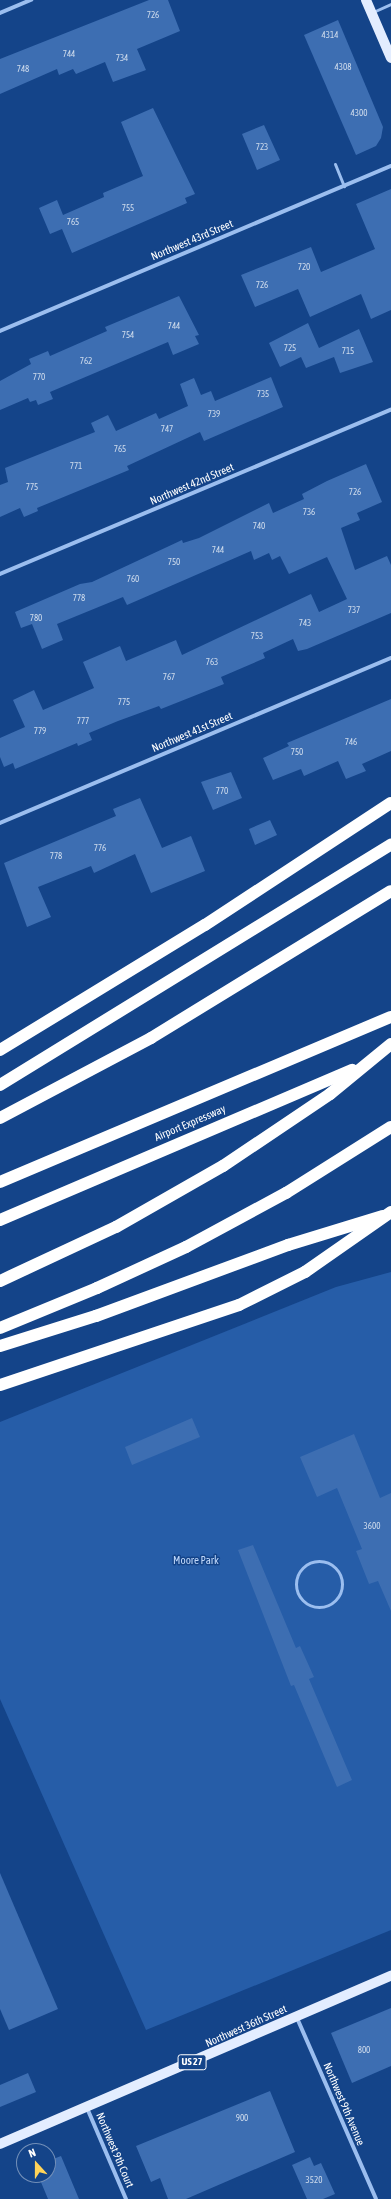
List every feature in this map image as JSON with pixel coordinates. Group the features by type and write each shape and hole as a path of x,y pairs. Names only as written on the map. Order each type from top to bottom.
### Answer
{"highway":[{"path":"0,1050 206,925 391,803"},
{"path":"0,1085 391,844"},
{"path":"0,1118 164,1030 391,891"},
{"name":"Airport Expressway","path":"0,1182 391,1017"},
{"path":"0,1281 116,1227 223,1166 330,1094 391,1044"},
{"name":"Airport Expressway","path":"0,1220 391,1054"},
{"path":"0,1328 84,1294 186,1247 286,1194 391,1127"},
{"path":"0,1346 96,1316 288,1245 391,1213"},
{"path":"0,1385 192,1322 272,1290 341,1250 391,1213"}],"main road":[{"path":"366,0 391,59"},
{"name":"Northwest 36th Street","path":"0,2144 87,2108 391,1976"}],"street":[{"path":"0,13 31,0"},
{"name":"Northwest 43rd Street","path":"0,331 391,166"},
{"name":"Northwest 42nd Street","path":"0,574 391,410"},
{"name":"Northwest 41st Street","path":"0,823 391,658"},
{"name":"Northwest 9th Avenue","path":"297,2017 376,2199"},
{"name":"Northwest 9th Court","path":"87,2108 126,2199"}],"lane":[{"path":"372,13 391,4"},
{"path":"334,164 344,186"},
{"path":"326,1561 338,1570 343,1584 338,1598 325,1607 317,1608 302,1601 295,1587 296,1579 299,1572 310,1562 326,1561"}],"green space":[{"name":"Moore Park","path":"391,1272 391,1930 146,2030 0,1699 0,1422 336,1287"}],"building":[{"path":"149,0 168,0 180,31 137,49 146,70 113,82 105,62 76,74 73,69 59,75 57,69 0,94 0,59"},
{"path":"338,20 383,127 381,138 376,146 356,155 304,35"},
{"path":"153,108 195,194 185,198 187,203 72,253 62,229 50,234 39,208 57,200 63,215 104,197 103,193 143,176 121,122"},
{"path":"264,125 280,160 257,170 242,134"},
{"path":"391,189 391,310 371,319 361,294 310,317 298,289 255,307 241,275 311,247 321,272 375,249 356,204"},
{"path":"179,296 199,335 195,336 199,344 173,355 168,342 50,392 53,399 38,405 36,400 30,402 28,398 0,410 0,381 31,364 29,359 48,351 50,356 107,331 105,327"},
{"path":"308,323 319,348 359,329 373,362 340,373 334,357 306,368 301,357 280,367 269,343"},
{"path":"271,377 283,407 204,441 200,432 127,466 129,470 37,508 38,511 24,517 20,508 0,517 0,485 8,482 5,468 95,432 91,423 108,415 116,431 156,413 159,419 188,406 180,384 194,378 201,395 211,391 215,401"},
{"path":"366,464 382,502 357,513 360,520 341,528 355,570 387,556 391,565 391,613 307,649 298,651 293,639 263,653 265,658 221,677 224,684 161,709 159,706 89,733 92,740 78,746 77,743 15,769 13,763 4,767 0,757 0,738 25,727 13,700 34,690 43,710 94,688 83,662 120,646 126,661 176,640 182,655 311,594 319,612 347,599 327,557 289,574 280,556 272,560 269,553 254,560 251,551 127,605 123,597 57,624 63,640 42,649 32,624 21,628 15,612 80,584 92,582 182,540 183,543 199,538 269,503 273,513 304,499 302,494"},
{"path":"391,699 391,751 362,764 366,771 346,779 338,761 304,776 301,769 273,780 263,758 289,746 287,743"},
{"path":"231,772 242,798 213,810 201,782"},
{"path":"140,798 162,848 191,836 205,871 151,893 135,854 94,873 91,866 38,887 51,917 27,927 4,863 116,816 113,809"},
{"path":"270,820 277,835 255,845 249,829"},
{"path":"192,1418 200,1437 132,1465 125,1447"},
{"path":"354,1434 380,1498 391,1493 391,1611 378,1581 369,1584 356,1551 362,1549 337,1488 317,1497 300,1457"},
{"path":"253,1545 296,1648 300,1646 314,1677 309,1679 352,1780 337,1787 294,1685 291,1686 238,1550"},
{"path":"0,1873 58,2009 9,2030 0,2009"},
{"path":"391,2008 391,2066 352,2083 331,2033"},
{"path":"28,2073 36,2092 0,2107 0,2085"},
{"path":"270,2091 295,2152 186,2199 168,2199 160,2178 151,2182 136,2146"},
{"path":"61,2156 79,2199 48,2199 41,2183 56,2183 56,2158"},
{"path":"310,2157 314,2166 321,2163 335,2194 323,2199 307,2199 292,2165"}]}
